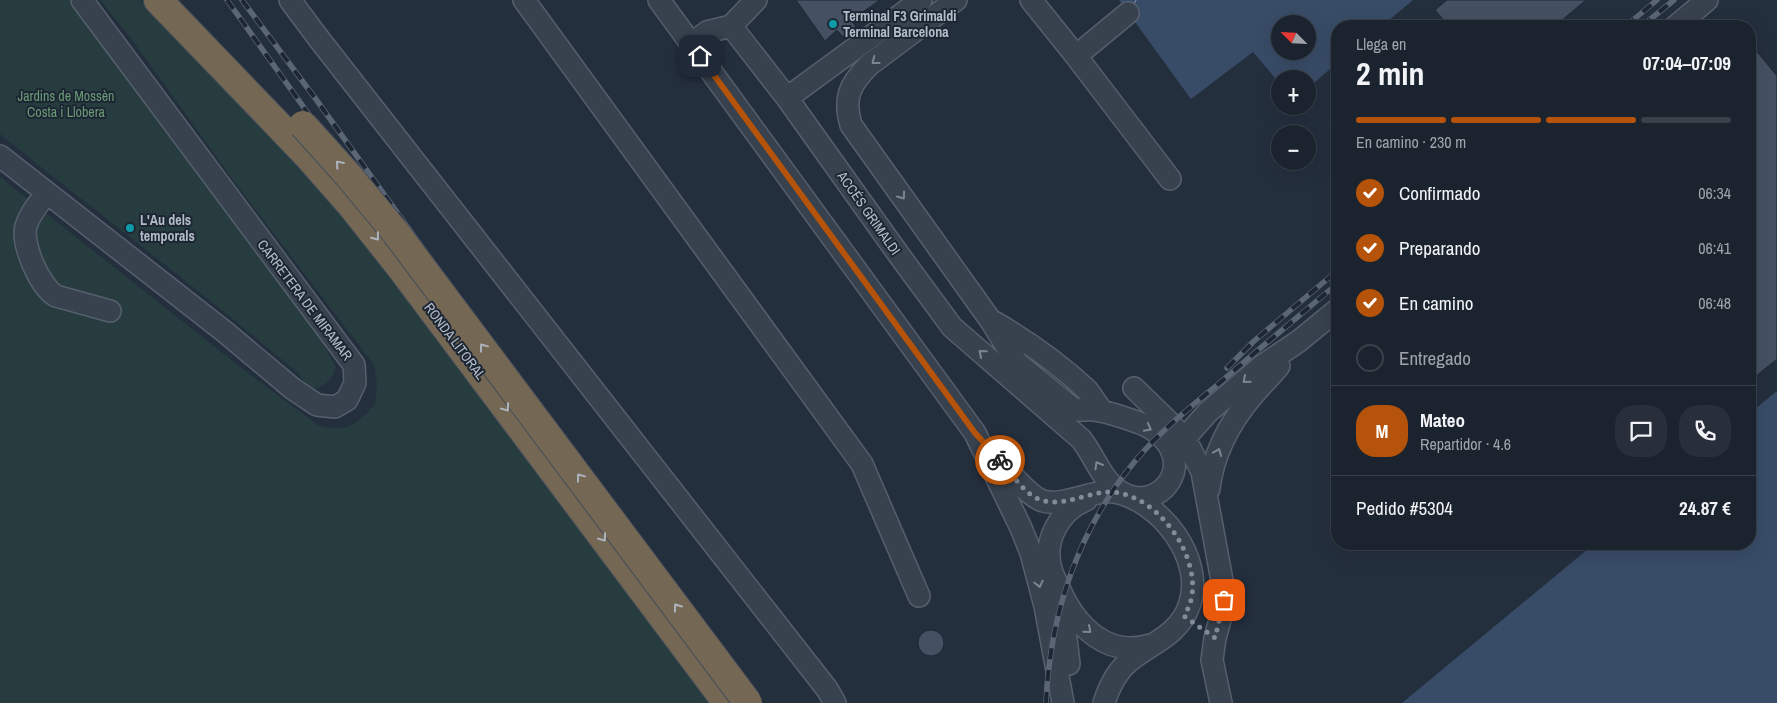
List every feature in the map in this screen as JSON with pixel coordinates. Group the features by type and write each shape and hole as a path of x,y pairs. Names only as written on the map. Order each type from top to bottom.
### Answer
{"highway":[{"name":"RONDA LITORAL","path":"158,0 348,175 396,233 748,703"},
{"name":"RONDA LITORAL","path":"182,0 283,116 401,268 727,703"}],"street":[{"name":"CARRETERA DE MIRAMAR","path":"0,156 225,332 293,389 317,406 335,407 347,400 355,383 354,365 82,0"},
{"path":"290,0 827,689 835,703"},
{"path":"524,0 862,464 919,596"},
{"path":"659,0 975,433 1030,494 1036,498 1055,502 1112,492 1132,498 1150,508 1163,518 1174,531 1186,554 1191,569 1192,594 1184,616 1172,632 1131,659 1123,667 1109,689 1104,703"},
{"path":"691,44 707,32 731,26 756,0"},
{"path":"787,98 920,0"},
{"path":"956,0 869,65 856,78 849,93 847,110 851,125 991,321 1017,363 1072,408 1081,411 1092,409 1103,411 1141,424 1154,430 1169,447 1175,459 1174,473 1163,488 1152,496 1132,498"},
{"path":"1031,0 1170,179"},
{"path":"1683,20 1707,0"},
{"path":"1076,56 1128,13"},
{"name":"ACCÉS GRIMALDI","path":"731,26 787,98 952,327 1081,439 1107,479 1120,491 1132,498"},
{"path":"47,193 30,216 24,240 38,275 49,292 56,296 110,311"},
{"path":"1184,440 1208,412 1262,366 1299,341 1331,315"},
{"path":"1207,499 1215,459 1234,420 1253,394 1271,376 1299,341"},
{"path":"1134,388 1165,418 1184,440 1202,472 1222,573 1224,600 1212,660 1221,703"},
{"path":"975,433 1021,528 1034,564 1045,606 1064,703"},
{"path":"1002,490 1034,528 1064,600 1084,628 1105,643 1129,648 1157,643"},
{"path":"1051,570 1049,548 1053,532 1058,523 1072,508 1098,494"},
{"path":"1064,600 1065,630 1075,703"},
{"path":"1184,616 1215,638"}],"green space":[{"name":"Jardins de Mossèn Costa i Llobera","path":"0,0 69,0 106,47 321,340 336,367 329,381 320,387 310,387 298,373 261,342 0,134"},
{"path":"100,0 140,0 254,112 335,204 713,703 0,703 0,177 248,373 319,426 344,428 355,423 375,403 377,385 374,365 236,184 133,41"}],"water":[{"path":"1119,0 1413,0 1389,20 1331,20 1331,68 1316,81 1316,70 1271,70 1271,73 1253,52 1191,99"},
{"path":"1777,391 1777,703 1402,703 1587,550 1756,550 1756,408"}],"building":[{"name":"Terminal F3 Grimaldi Terminal Barcelona","path":"796,0 880,0 851,20 856,27 843,37 837,30 825,41"},
{"path":"1447,0 1586,0 1562,20 1444,20 1435,10"},
{"path":"1756,50 1777,76 1777,359 1756,376"},
{"path":"931,630 940,634 944,643 940,652 931,656 922,652 918,643 922,634"}],"ferry route":[{"path":"1134,4 1136,0"}],"railway":[{"path":"227,0 543,442 649,580 738,703"},
{"path":"242,0 754,703"},
{"path":"1633,20 1657,0"},
{"path":"1649,20 1674,0"},
{"path":"1227,368 1254,341 1331,276"},
{"path":"1046,703 1054,637 1061,605 1071,574 1083,544 1098,515 1116,487 1136,460 1166,428 1331,289"}],"way so far":[{"path":"1000,460 1030,494 1043,501 1055,502 1112,492 1141,502 1163,518 1174,531 1186,554 1191,569 1192,594 1190,605 1184,616 1215,638 1224,600"}],"place":[{"name":"Terminal F3 Grimaldi Terminal Barcelona","path":"833,24"},
{"name":"L'Au dels temporals","path":"130,228"}],"route":[{"path":"700,56 975,433 1000,460"}]}
